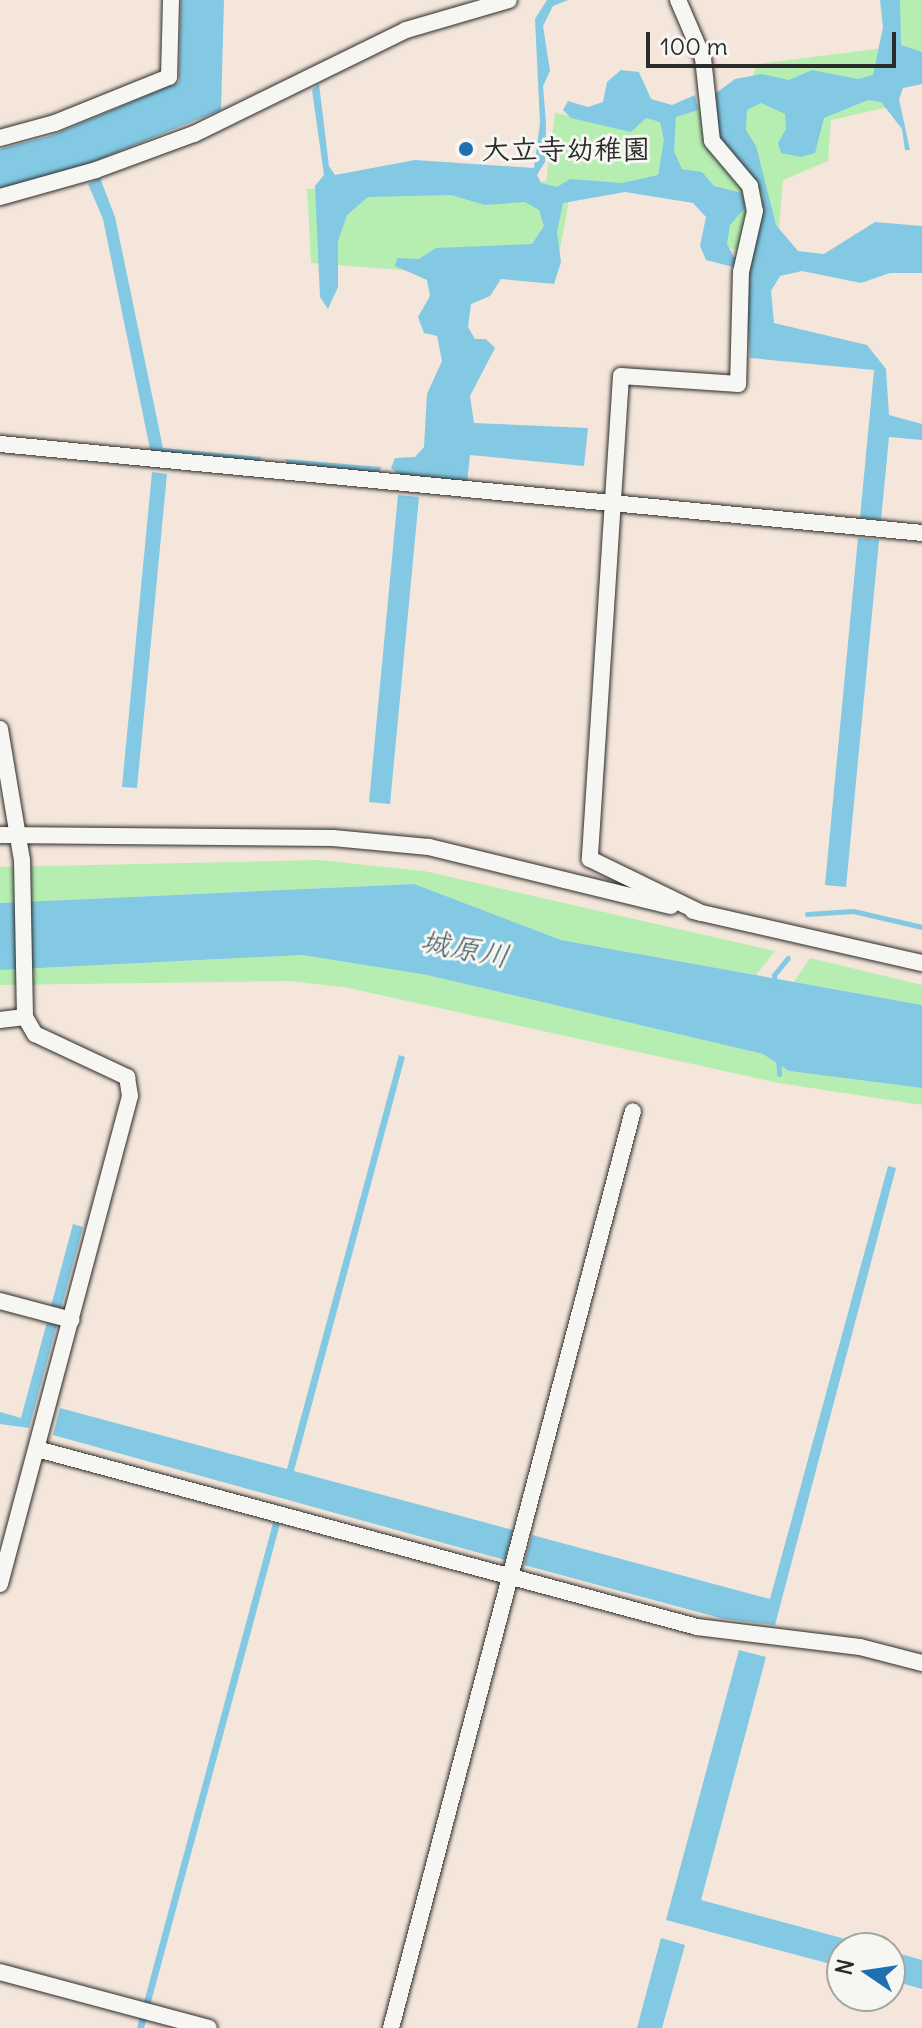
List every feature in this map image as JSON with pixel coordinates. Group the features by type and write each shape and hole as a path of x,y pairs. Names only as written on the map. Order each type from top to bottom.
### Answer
{"street":[{"path":"0,138 55,123 169,77 171,0"},
{"path":"0,197 194,134 458,7 509,0"},
{"path":"678,0 703,58 712,141 750,186 755,211 742,265 738,384 621,376 590,859 701,913"},
{"path":"0,444 922,533"},
{"path":"0,729 22,860 26,1010 35,1034 127,1077 130,1096 0,1584"},
{"path":"0,835 17,832 333,838 429,847 922,963"},
{"path":"0,1020 26,1010"},
{"path":"391,2028 633,1111"},
{"path":"0,1301 72,1320"},
{"path":"37,1449 697,1627 860,1647 922,1663"},
{"path":"0,1972 209,2028"}],"green space":[{"path":"896,0 922,0 922,77 895,82 893,106 831,120 828,161 783,180 777,253 704,246 714,194 572,183 554,282 311,263 307,189 546,181 555,113 629,127 645,106 740,105 758,64 884,48"},
{"path":"319,860 424,871 775,951 756,975 561,940 413,884 0,903 0,867"},
{"path":"302,955 427,975 763,1054 789,1071 922,1088 922,1105 779,1083 344,987 288,981 0,985 0,970"},
{"path":"810,958 922,985 922,1005 794,982"}],"water":[{"path":"181,0 224,0 221,110 88,164 0,189 0,149 53,135 179,82"},
{"path":"547,0 568,0 553,6 543,26 550,71 543,86 545,162 537,175 541,183 557,187 570,179 622,183 658,175 664,140 660,122 646,118 631,132 571,118 563,110 568,101 588,107 603,102 607,82 621,70 639,72 651,99 672,105 695,95 698,110 676,117 674,151 682,169 702,172 714,186 742,193 745,208 730,225 727,244 734,257 748,261 763,197 755,179 730,159 720,143 712,96 735,79 762,74 789,80 812,70 858,79 873,75 883,27 880,0 900,0 901,45 922,52 922,84 903,88 899,99 910,150 905,150 902,129 881,102 868,100 824,118 815,153 801,157 781,153 778,143 786,129 785,114 761,103 747,110 746,130 756,146 776,225 798,251 824,254 875,222 922,226 922,273 890,273 861,283 802,271 780,276 771,291 774,323 867,345 886,369 889,415 922,424 922,440 889,437 881,520 860,518 874,370 750,358 745,270 706,260 700,246 706,217 693,203 625,192 563,203 557,232 561,262 554,284 501,279 490,296 471,304 468,327 475,339 486,339 495,348 470,396 474,423 588,428 584,466 470,455 467,483 402,477 391,468 395,458 415,457 424,447 427,394 442,361 437,336 424,333 418,317 430,296 427,280 395,266 397,258 419,259 436,248 532,244 544,226 539,210 525,202 485,205 451,195 368,197 347,215 338,241 338,287 328,309 320,297 315,186 324,175 312,90 319,84 329,166 335,175 415,160 534,168 540,123 535,19"},
{"path":"100,178 115,217 163,448 261,457 259,464 151,454 103,219 88,184"},
{"path":"285,459 381,467 379,474 289,466"},
{"path":"152,472 167,474 137,788 122,787"},
{"path":"398,495 419,497 390,804 369,802"},
{"path":"858,538 879,540 846,887 825,885"},
{"name":"城原川","path":"414,884 561,940 922,1005 922,1088 789,1071 763,1054 427,975 302,955 0,970 0,903"},
{"path":"399,1055 405,1057 294,1471 513,1530 505,1560 53,1435 60,1408 287,1469"},
{"path":"888,1166 896,1168 775,1625 724,1619 524,1565 532,1535 770,1599"},
{"path":"73,1224 83,1227 61,1308 51,1306"},
{"path":"47,1322 57,1324 29,1428 0,1424 0,1412 21,1418"},
{"path":"273,1523 280,1524 144,2028 137,2028"},
{"path":"739,1650 766,1657 701,1900 826,1934 826,1963 666,1920"},
{"path":"661,1938 685,1945 662,2028 637,2028"},
{"path":"906,1956 922,1960 922,1989 906,1984"}],"waterway":[{"path":"807,914 853,911 922,927"},
{"path":"775,984 774,975 788,958"},
{"path":"778,1058 779,1074"}],"place":[{"name":"大立寺幼稚園","path":"466,149"}]}
